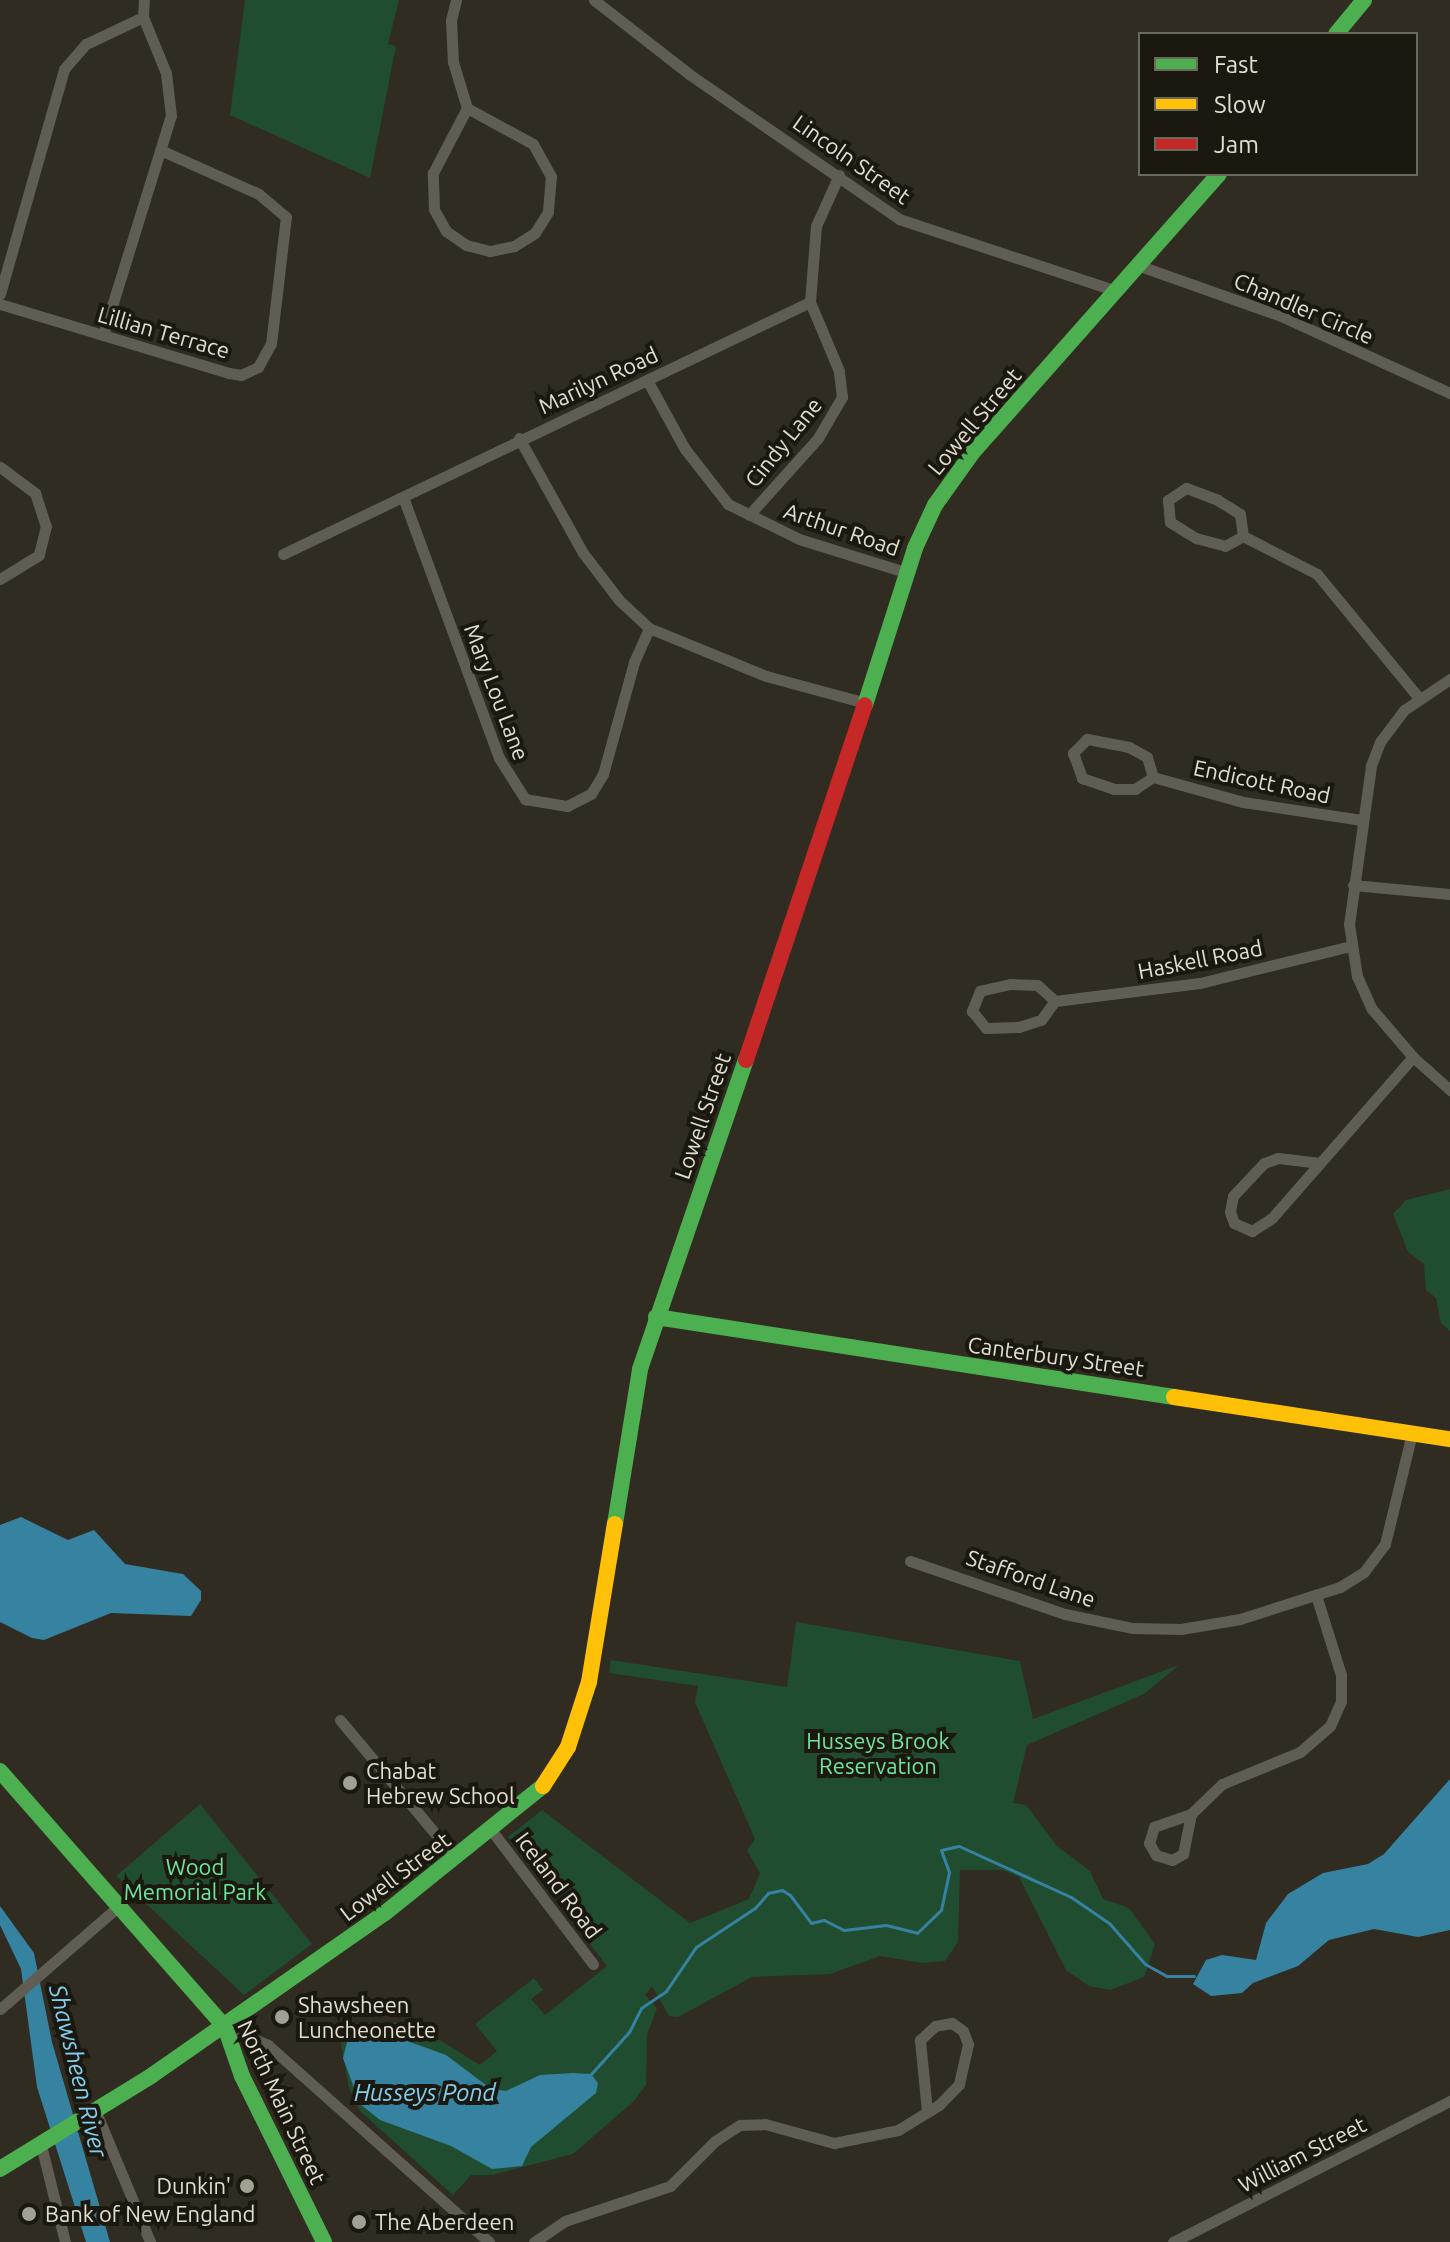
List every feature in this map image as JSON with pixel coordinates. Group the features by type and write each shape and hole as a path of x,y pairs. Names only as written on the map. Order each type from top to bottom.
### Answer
{"main road":[{"path":"1338,32 1364,0"},
{"name":"Lowell Street","path":"0,2169 225,2027 456,1858 538,1793 578,1721 640,1369 866,703 905,572 947,485 1217,176"},
{"name":"Canterbury Street","path":"656,1317 1450,1439"},
{"name":"North Main Street","path":"0,1771 225,2027 242,2076 324,2242"}],"street":[{"path":"103,335 171,116 167,87 143,17 144,0"},
{"path":"456,0 451,20 453,62 467,108 533,144 551,176 552,201 543,224 514,246 490,251 466,245 446,231 434,209 433,173 467,108"},
{"name":"Lincoln Street","path":"594,0 689,74 899,219 933,233 1117,291"},
{"path":"0,294 64,69 86,44 143,17"},
{"name":"Lillian Terrace","path":"0,304 241,375 258,367 271,344 286,217 259,194 160,150"},
{"path":"810,302 816,226 839,175"},
{"name":"Chandler Circle","path":"1140,266 1281,316 1450,393"},
{"name":"Marilyn Road","path":"283,554 519,438 810,302"},
{"name":"Cindy Lane","path":"749,515 818,438 842,397 839,371 810,302"},
{"name":"Arthur Road","path":"647,380 705,478 728,504 799,539 905,572"},
{"path":"519,438 595,571 649,628 766,676 866,703"},
{"path":"0,467 35,493 46,526 39,555 0,579"},
{"path":"1186,488 1218,500 1240,514 1243,536 1225,546 1196,538 1170,522 1168,500 1186,488"},
{"name":"Mary Lou Lane","path":"403,497 499,758 525,799 553,807 580,802 591,794 603,774 634,662 649,628"},
{"path":"1243,536 1323,579 1418,697"},
{"path":"1450,679 1418,697 1380,742 1362,820 1353,885 1351,946 1368,1002 1413,1057 1450,1090"},
{"path":"1087,739 1129,747 1147,757 1153,777 1131,790 1099,784 1078,774 1073,753 1087,739"},
{"name":"Endicott Road","path":"1153,777 1243,802 1362,820"},
{"path":"1353,885 1450,894"},
{"name":"Haskell Road","path":"1055,1001 1200,983 1351,946"},
{"path":"1037,985 1055,1001 1041,1020 1012,1028 986,1028 972,1014 974,997 995,986 1037,985"},
{"path":"1320,1163 1278,1158 1264,1163 1233,1196 1230,1212 1234,1223 1249,1232 1263,1225 1320,1163 1413,1057"},
{"name":"Stafford Lane","path":"910,1561 1065,1614 1132,1628 1202,1626 1316,1595 1364,1572 1385,1544 1412,1433"},
{"path":"1191,1814 1183,1854 1167,1860 1156,1855 1149,1839 1154,1827 1191,1814 1222,1784 1300,1752 1330,1726 1341,1701 1341,1675 1316,1595"},
{"path":"340,1720 456,1858"},
{"name":"Iceland Road","path":"492,1831 593,1964"},
{"path":"0,2009 119,1906"},
{"path":"534,2242 565,2221 670,2186 715,2141 740,2125 765,2124 847,2144 898,2130 927,2112 953,2092 964,2074 967,2039 952,2023 935,2026 920,2040 927,2112"},
{"path":"225,2027 268,2045 489,2242"},
{"name":"William Street","path":"1173,2242 1450,2101"},
{"path":"90,2115 150,2242"},
{"path":"46,2142 64,2242"}],"green space":[{"path":"245,0 399,0 388,44 396,46 370,178 230,115"},
{"path":"1450,1189 1450,1331 1441,1323 1436,1298 1426,1290 1424,1264 1408,1252 1393,1214 1406,1200"},
{"name":"Husseys Brook Reservation","path":"796,1622 1020,1661 1033,1719 1179,1665 1144,1694 1027,1745 1013,1803 1026,1805 1057,1846 1090,1871 1103,1899 1129,1908 1155,1944 1144,1977 1110,1990 1089,1986 1066,1970 1019,1877 1003,1870 960,1870 958,1942 945,1961 923,1963 880,1956 830,1974 752,1977 678,2017 669,2016 652,1986 645,1995 657,2008 647,2035 646,2085 634,2101 573,2154 492,2175 471,2175 453,2195 359,2110 349,2088 340,2038 376,2023 410,2022 480,2065 497,2051 475,2024 534,1978 543,1990 531,1999 545,2015 607,1966 508,1837 542,1810 690,1923 749,1899 760,1873 747,1850 755,1839 695,1702 698,1686 609,1673 611,1660 787,1687"},
{"name":"Wood Memorial Park","path":"200,1804 312,1944 244,1995 116,1876"}],"water":[{"path":"21,1517 68,1540 94,1530 125,1564 183,1574 201,1591 201,1600 191,1616 111,1613 44,1640 32,1638 0,1622 0,1525"},
{"path":"1450,1779 1450,1930 1418,1937 1374,1929 1329,1940 1298,1966 1253,1983 1242,1993 1211,1996 1193,1984 1206,1960 1222,1955 1256,1960 1266,1923 1288,1894 1323,1873 1368,1864 1384,1854"},
{"path":"0,1906 34,1953 52,2042 110,2242 86,2242 37,2087 21,1969 0,1925"},
{"name":"Husseys Pond","path":"374,2036 399,2038 446,2055 490,2088 506,2091 540,2075 573,2073 591,2074 598,2083 596,2093 531,2147 522,2166 492,2169 451,2146 380,2120 360,2104 343,2058 347,2042"}],"waterway":[{"path":"591,2074 629,2032 641,2008 666,1991 696,1947 755,1908 768,1893 782,1890 790,1895 811,1923 824,1920 844,1930 886,1925 917,1933 941,1910 949,1872 941,1850 959,1846 1071,1897 1109,1923 1145,1964 1167,1976 1194,1976"}],"traffic: fast":[{"path":"1338,32 1364,0"},
{"path":"865,705 915,548 935,505 973,452 1217,176"},
{"path":"615,1524 640,1369 746,1060"},
{"path":"656,1317 1174,1397"},
{"path":"0,1771 225,2027 242,2076 324,2242"},
{"path":"0,2169 151,2076 385,1913 543,1786"}],"traffic: slow":[{"path":"1174,1397 1450,1439"},
{"path":"543,1786 568,1747 589,1682 615,1524"}],"traffic: jam":[{"path":"746,1060 865,705"}],"place":[{"name":"Chabat Hebrew School","path":"350,1783"},
{"name":"Shawsheen Luncheonette","path":"282,2017"},
{"name":"Dunkin'","path":"247,2186"},
{"name":"Bank of New England","path":"29,2214"},
{"name":"The Aberdeen","path":"359,2222"}],"water label":[{"name":"Shawsheen River","path":"78,2071"}]}
